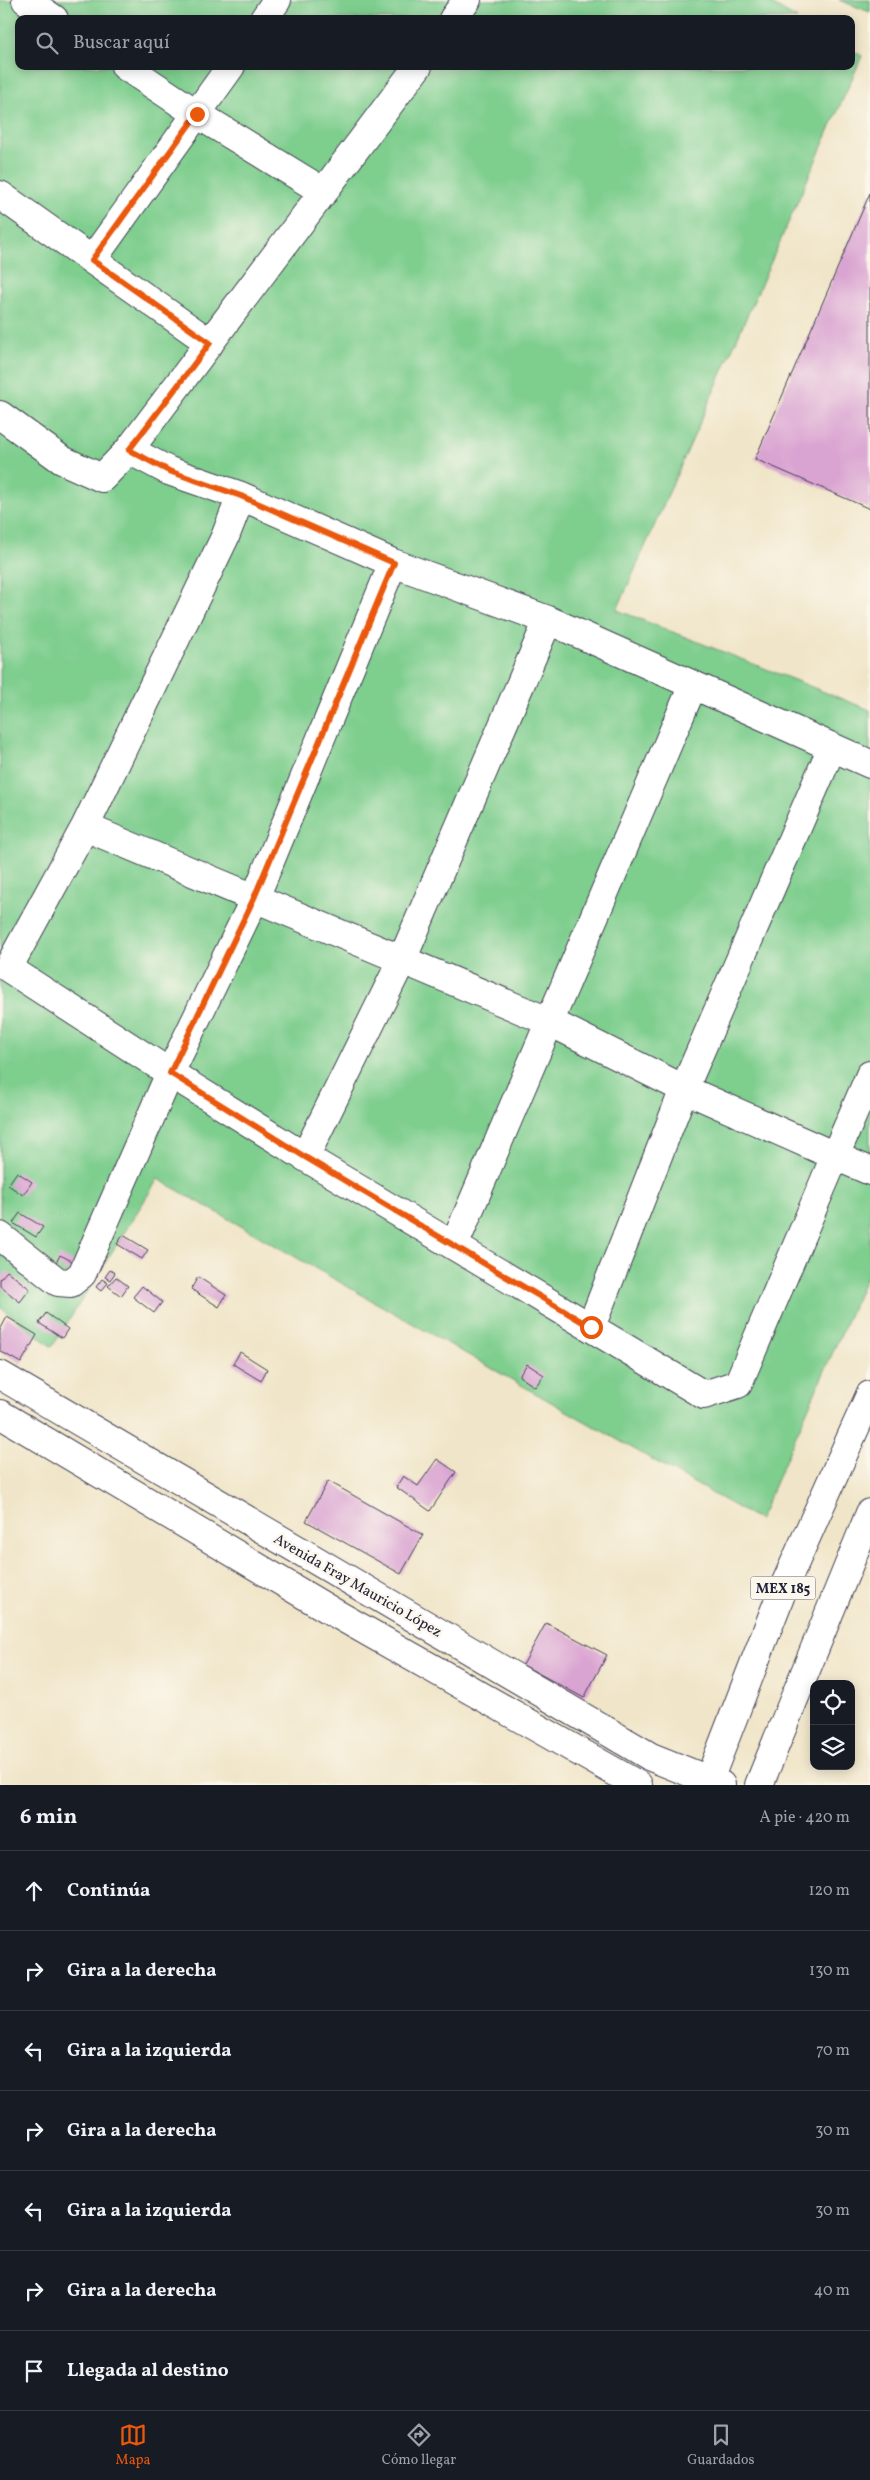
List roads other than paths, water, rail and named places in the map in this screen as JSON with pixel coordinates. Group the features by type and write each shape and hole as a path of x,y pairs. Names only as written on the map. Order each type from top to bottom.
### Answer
{"street":[{"path":"26,0 48,15"},
{"path":"267,15 277,0"},
{"path":"457,15 468,0"},
{"path":"131,70 197,114 324,192"},
{"path":"92,260 228,70"},
{"path":"0,415 62,460 102,478 129,450 415,70"},
{"path":"0,195 210,343"},
{"path":"129,450 169,471 241,496 394,563 548,620 870,764"},
{"path":"241,496 225,537 85,827 3,971 305,1157 704,1395 738,1384 870,1075"},
{"path":"0,1236 58,1282 71,1283 82,1274 170,1073 254,898 394,563"},
{"path":"305,1157 402,960 548,620"},
{"path":"454,1246 548,1021 694,685"},
{"path":"591,1327 684,1089 832,747"},
{"path":"85,827 548,1021 684,1089 870,1171"},
{"name":"Avenida Fray Mauricio López","path":"0,1375 651,1756 712,1783"},
{"name":"MEX 185","path":"712,1783 783,1589 870,1396"},
{"path":"0,1414 333,1612 638,1785"},
{"name":"MEX 185","path":"759,1785 870,1513"}]}
